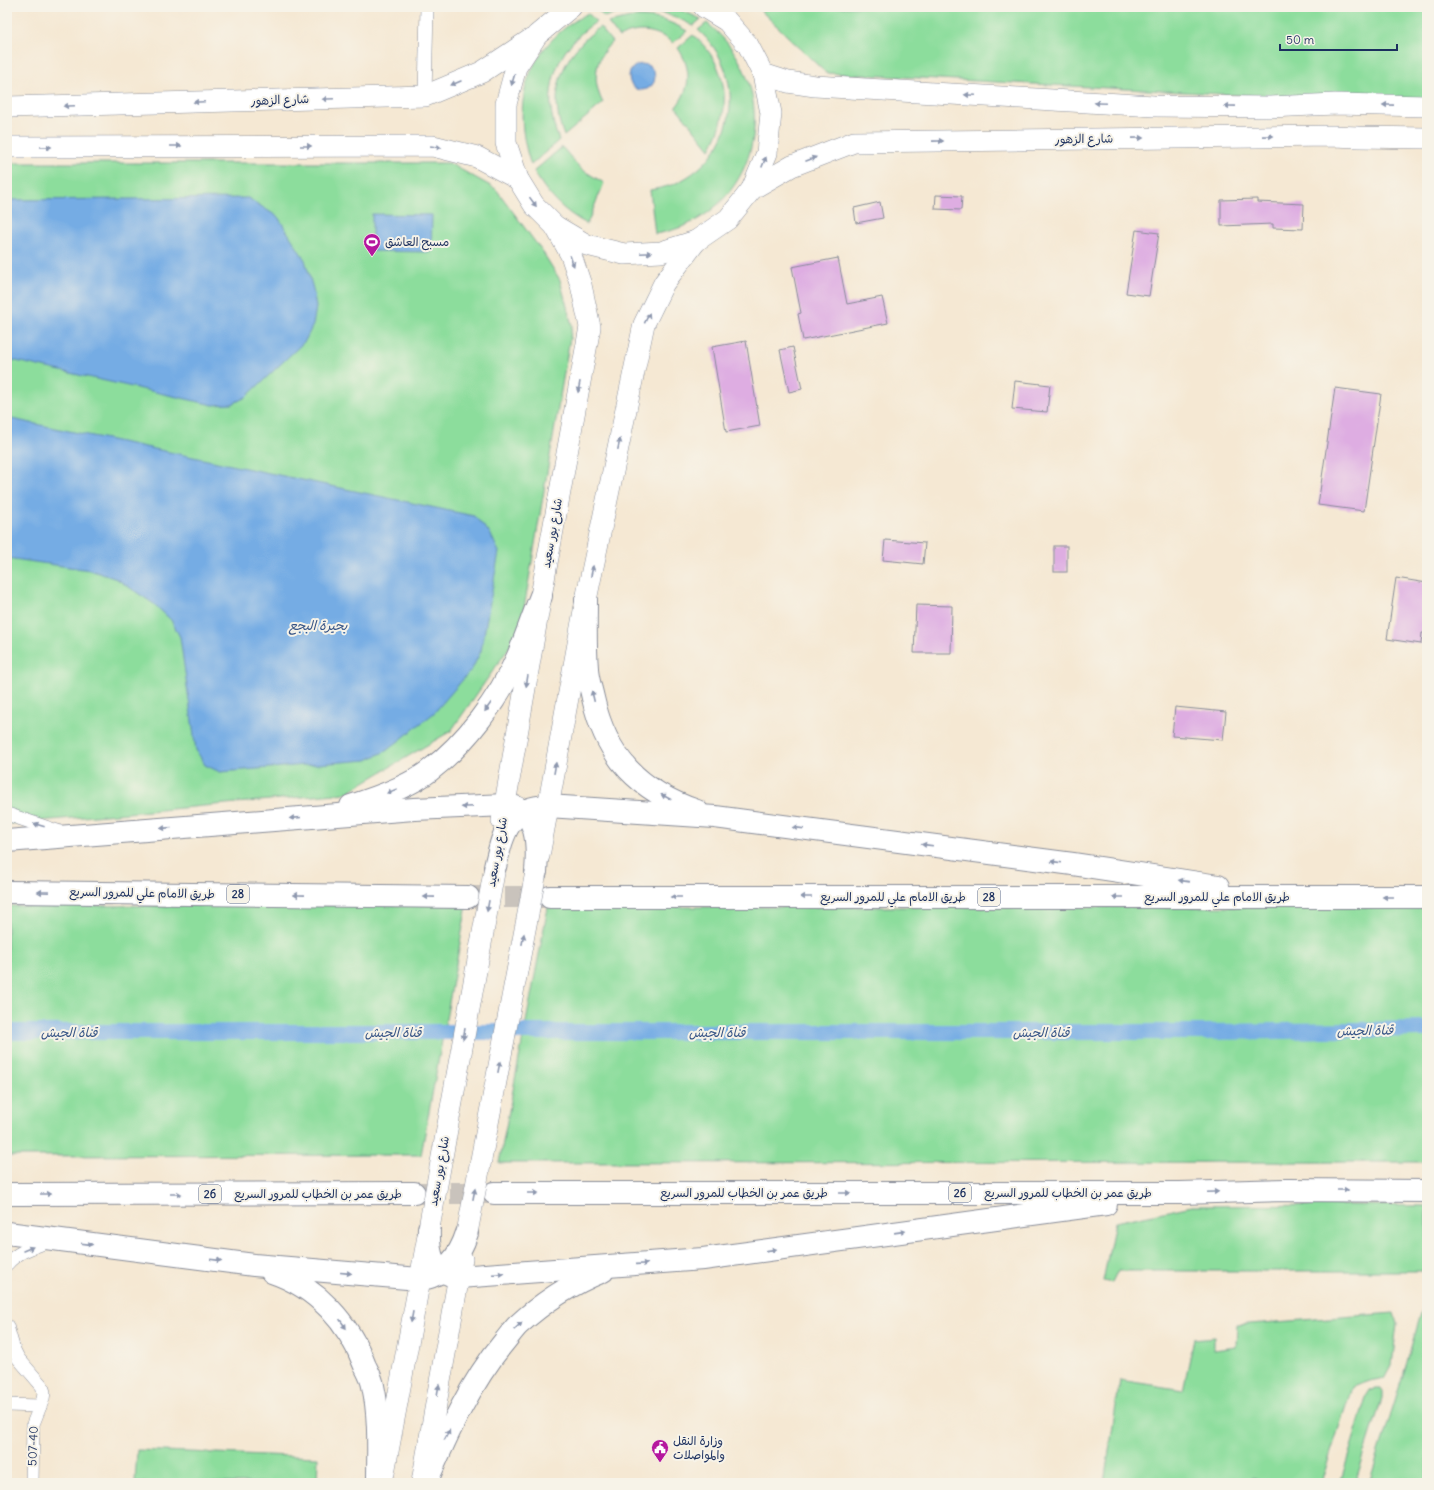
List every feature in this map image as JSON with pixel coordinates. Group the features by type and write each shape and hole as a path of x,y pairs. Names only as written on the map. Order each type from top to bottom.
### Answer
{"highway":[{"path":"319,816 398,788 428,772 457,747 477,723 498,692 517,657 541,596"},
{"path":"586,600 587,670 596,713 616,756 630,772 651,788 684,807 715,817"},
{"path":"7,841 414,809 524,816 715,817 1073,864 1292,897"},
{"path":"495,867 503,838 524,816"},
{"path":"524,816 536,840 536,872"},
{"name":"طريق الامام علي للمرور السريع","path":"7,892 468,897"},
{"name":"طريق الامام علي للمرور السريع","path":"550,897 1427,896"},
{"name":"طريق عمر بن الخطاب للمرور السريع","path":"494,1193 1180,1193 1287,1190 1427,1191"},
{"path":"7,1233 254,1265 442,1268 616,1266 711,1258 1180,1193"},
{"name":"طريق عمر بن الخطاب للمرور السريع","path":"7,1194 414,1194"},
{"path":"429,1228 429,1249 442,1268"},
{"path":"442,1268 461,1250 467,1233"},
{"path":"254,1265 286,1276 310,1290 337,1316 353,1339 373,1385 378,1423 378,1483"},
{"path":"426,1483 441,1447 480,1374 517,1326 540,1307 564,1291 590,1276 616,1266"}],"main road":[{"path":"571,7 537,35 516,67 506,104 506,142 518,179 534,204 555,226 587,245 624,254 661,252 696,241 728,219 752,190 767,153 771,113 763,74 748,45 724,14 704,7"},
{"name":"شارع الزهور","path":"7,107 425,96 482,72 537,35"},
{"path":"763,74 788,82 815,86 1154,106 1270,107 1335,104 1427,106"},
{"path":"1333,136 1335,104"},
{"name":"شارع الزهور","path":"752,190 792,166 854,142 1333,136 1427,138"},
{"path":"7,147 434,146 477,157 518,179"},
{"name":"شارع بور سعيد","path":"524,816 541,596 590,327 581,285 571,255 555,226"},
{"path":"524,816 586,600 644,324 664,283 696,241"},
{"name":"شارع بور سعيد","path":"429,1228 495,867"},
{"path":"467,1233 536,872"},
{"path":"382,1483 442,1268"},
{"path":"421,1483 442,1268"}],"street":[{"path":"425,96 427,7"},
{"path":"7,814 71,836"},
{"path":"7,1264 21,1252 53,1239"},
{"name":"507-40","path":"7,1326 18,1358 43,1389 44,1396 34,1420 33,1428 32,1483"},
{"path":"7,1361 14,1350"},
{"path":"7,1405 40,1406"}],"green space":[{"path":"603,7 674,7 701,19 693,26 671,16 649,11 627,12 604,17 597,9"},
{"path":"757,7 1427,7 1427,105 826,73"},
{"path":"588,13 596,22 570,45 561,59 551,90 553,123 559,140 531,165 525,141 522,119 524,97 529,77 538,58 551,41 567,26"},
{"path":"635,17 649,17 662,20 675,24 687,31 673,43 660,35 647,31 633,32 619,37 608,23"},
{"path":"707,23 733,50 748,81 754,114 751,147 739,177 719,203 691,223 655,234 650,190 678,182 701,166 715,150 725,130 730,110 730,88 724,67 714,48 698,30"},
{"path":"600,27 612,42 601,56 598,63 596,79 597,87 603,103 564,136 559,120 557,104 561,75 567,61 576,49"},
{"path":"693,35 705,47 714,60 724,89 722,119 710,149 676,107 685,93 688,78 686,63 678,48"},
{"path":"562,147 581,169 604,183 587,224 556,202 534,171"},
{"path":"7,163 449,163 496,189 544,254 560,280 572,326 520,632 451,731 346,793 7,824"},
{"path":"467,905 421,1155 7,1156 7,906"},
{"path":"548,907 1427,907 1427,1162 499,1163"},
{"path":"1192,1206 1427,1206 1427,1271 1118,1271 1112,1283 1103,1281 1115,1222"},
{"path":"1427,1307 1427,1483 1369,1483 1422,1310"},
{"path":"1394,1313 1397,1323 1392,1365 1385,1378 1369,1381 1352,1387 1321,1483 1273,1483 1252,1477 1248,1483 1104,1483 1120,1380 1183,1390 1194,1339 1214,1337 1214,1350 1236,1347 1237,1325"},
{"path":"1380,1388 1382,1391 1382,1399 1355,1483 1340,1483 1367,1395 1370,1390"},
{"path":"137,1450 318,1457 317,1483 135,1483"}],"water":[{"path":"642,64 651,68 655,77 651,86 642,90 633,86 629,77 633,68"},
{"path":"248,198 278,217 305,260 316,307 313,325 305,341 246,397 232,404 213,405 7,359 7,200"},
{"path":"372,214 432,215 431,252 372,251"},
{"name":"بحيرة البجع","path":"7,418 474,516 490,533 499,552 481,651 472,669 434,713 386,751 367,760 220,772 205,765 196,750 180,637 171,620 154,604 117,579 90,570 7,558"}],"building":[{"path":"936,195 962,196 961,210 935,209"},
{"path":"1257,199 1257,202 1304,204 1303,229 1273,228 1273,224 1221,226 1221,200"},
{"path":"880,202 883,218 856,223 854,208"},
{"path":"1136,230 1159,233 1149,296 1126,293"},
{"path":"838,258 847,304 882,297 888,323 803,340 798,314 801,313 792,267"},
{"path":"746,341 760,426 726,432 712,347"},
{"path":"793,347 802,389 789,392 780,350"},
{"path":"1015,381 1050,385 1047,412 1012,409"},
{"path":"1335,388 1381,394 1364,511 1318,505"},
{"path":"885,540 925,543 923,564 883,560"},
{"path":"1054,546 1067,546 1067,572 1054,572"},
{"path":"1396,578 1427,583 1427,633 1422,633 1421,644 1387,639"},
{"path":"916,605 952,606 951,653 914,653"},
{"path":"1175,707 1226,712 1223,740 1172,736"}],"waterway":[{"name":"قناة الجيش","path":"7,1032 1207,1032 1427,1029"}],"tunnel":[{"path":"471,897 550,897"},
{"path":"417,1193 494,1193"}],"place":[{"name":"مسبح العاشق","path":"372,257"},
{"name":"وزارة النقل والمواصلات","path":"660,1463"}]}
